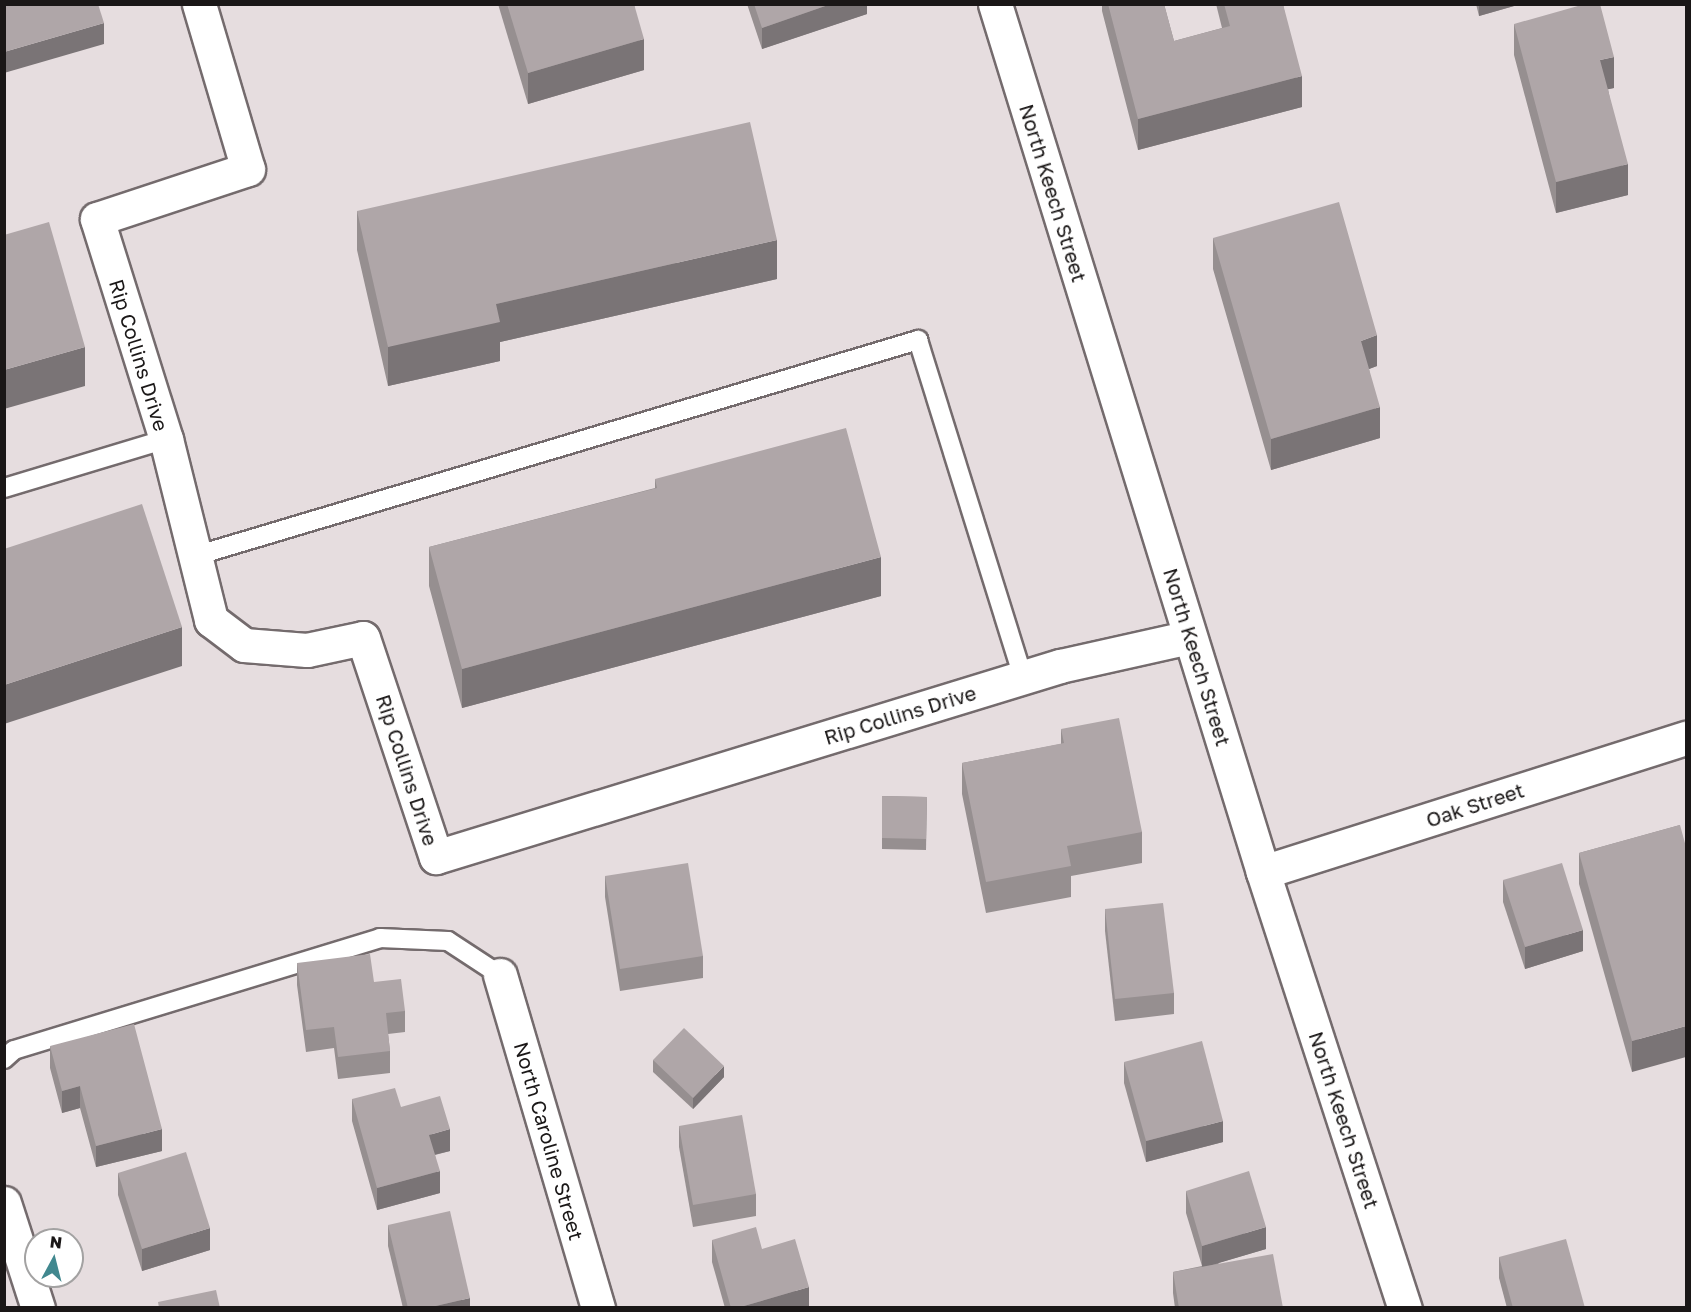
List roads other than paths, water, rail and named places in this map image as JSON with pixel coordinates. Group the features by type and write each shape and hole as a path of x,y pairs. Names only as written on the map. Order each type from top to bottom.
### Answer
{"street":[{"name":"Rip Collins Drive","path":"198,4 248,169 97,219 166,439 211,620 244,645 308,650 363,638 436,857 1023,678 1190,637"},
{"name":"North Keech Street","path":"995,4 1263,872 1405,1308"},
{"name":"Oak Street","path":"1263,872 1686,738"},
{"name":"North Caroline Street","path":"501,975 597,1308"},
{"path":"4,1203 38,1308"}],"lane":[{"path":"195,556 918,340 1023,678"},
{"path":"4,488 166,439"},
{"path":"4,1059 14,1050 380,938 448,941 501,975"}]}
